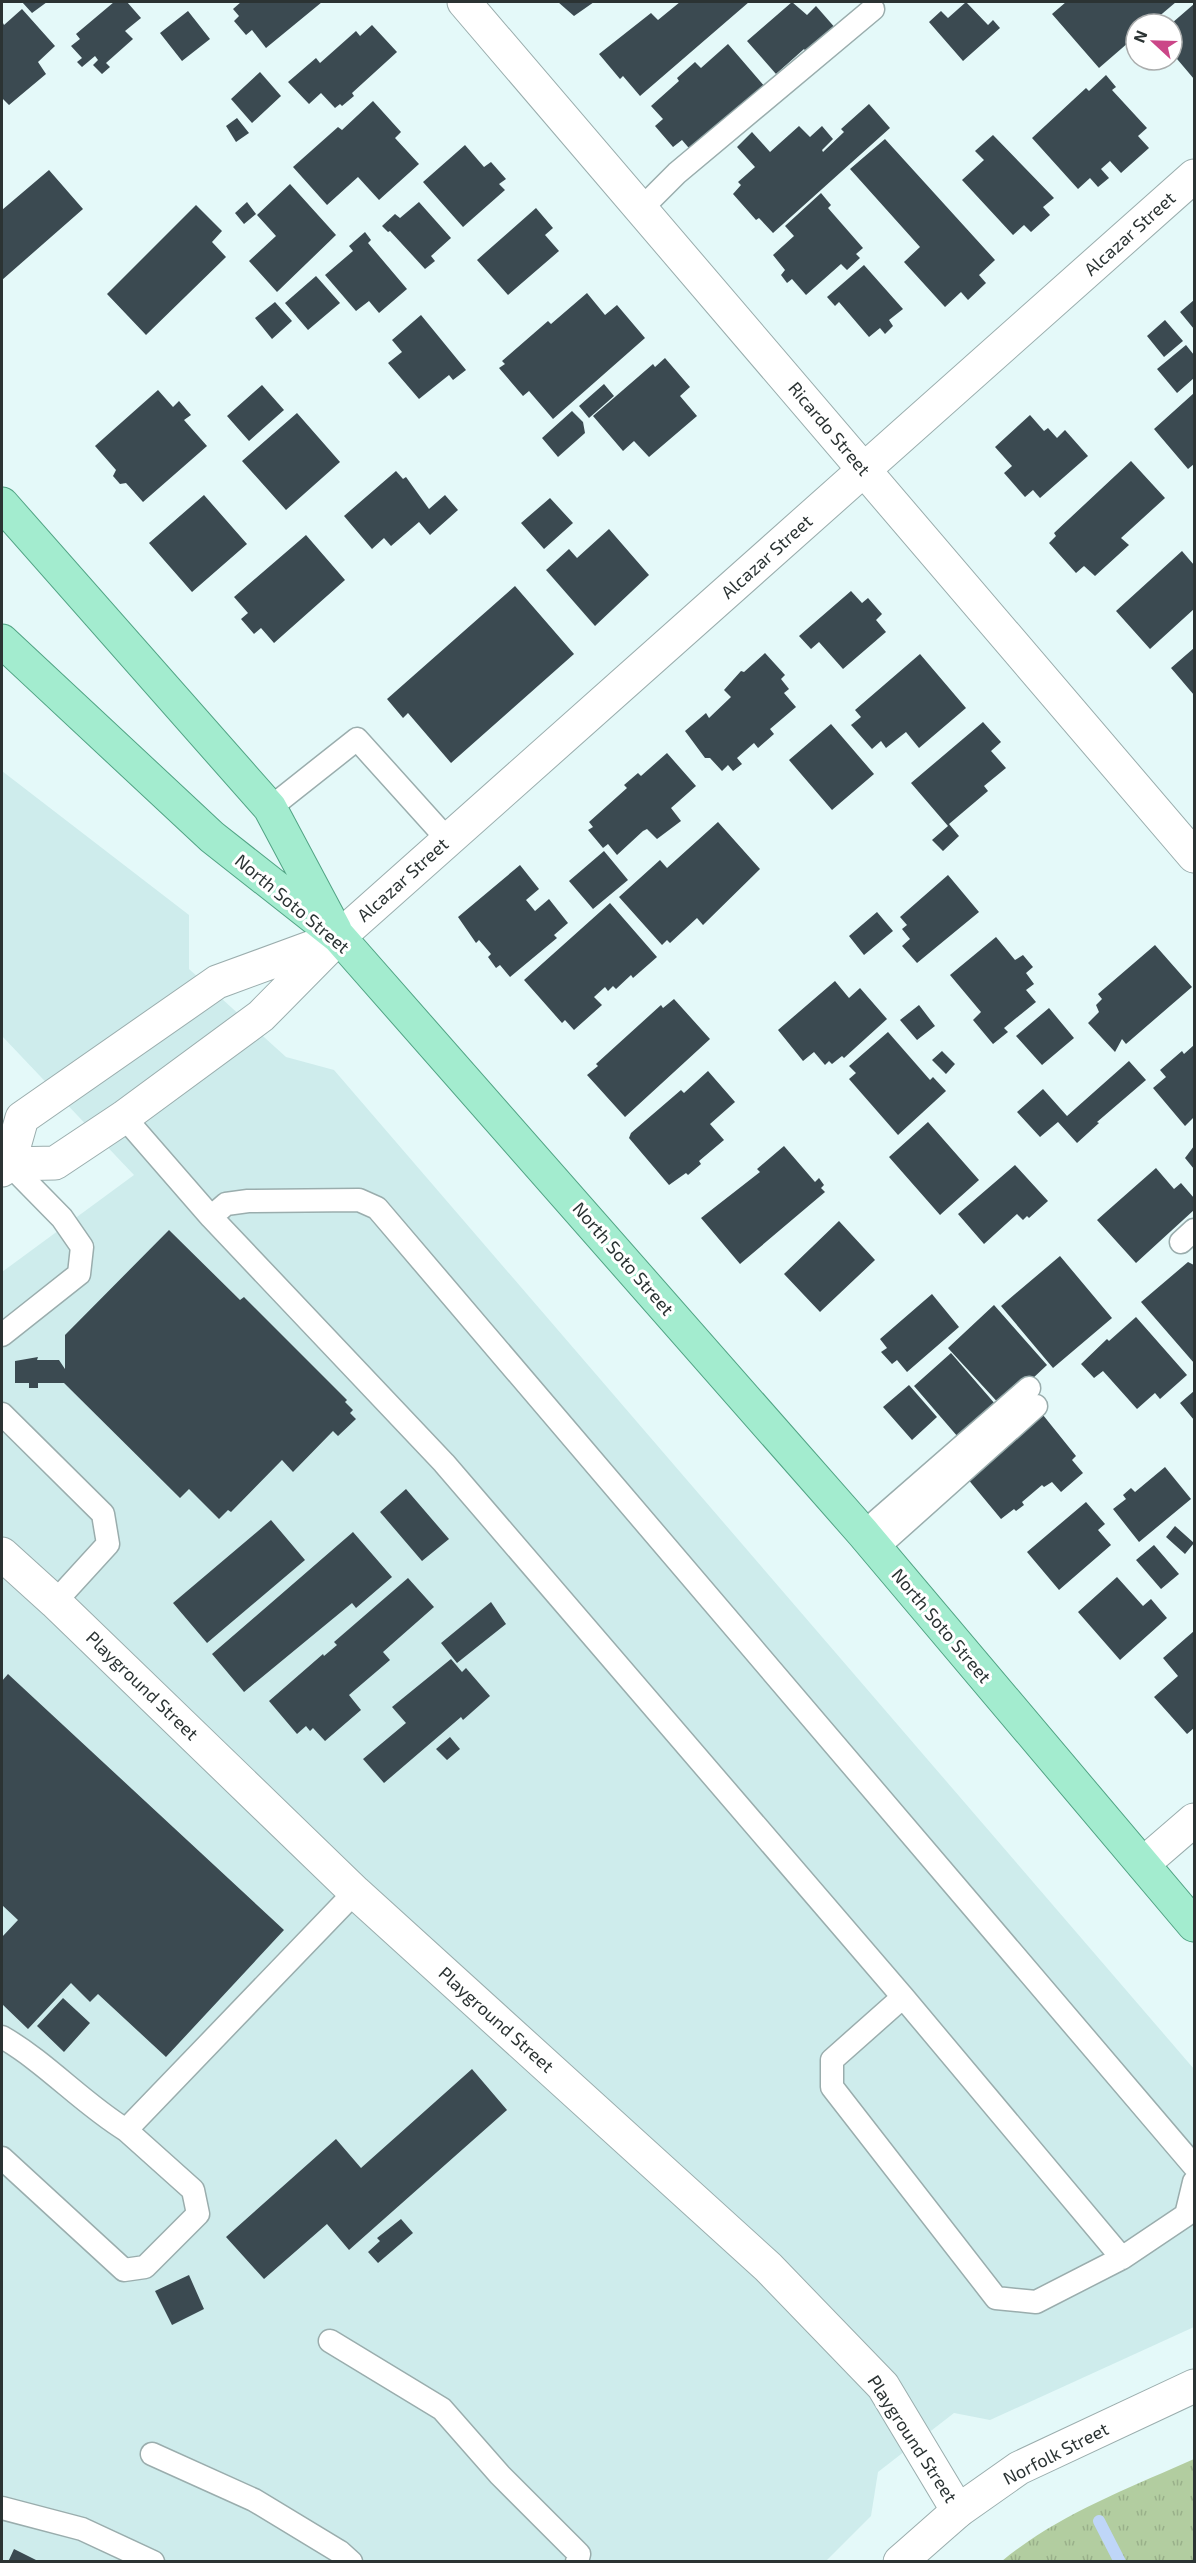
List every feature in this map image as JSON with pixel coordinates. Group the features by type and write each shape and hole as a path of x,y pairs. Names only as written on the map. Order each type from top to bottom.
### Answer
{"main road":[{"path":"2,504 270,808 339,937"},
{"name":"North Soto Street","path":"2,641 212,837 339,937 870,1541 1194,1925"}],"street":[{"name":"Ricardo Street","path":"464,2 1194,856"},
{"name":"Alcazar Street","path":"339,937 217,982 22,1118 5,1167 55,1163 124,1117 261,1016 339,937 1194,176"},
{"name":"Playground Street","path":"2,1554 55,1602 355,1892 760,2259 883,2386 958,2511"},
{"path":"1143,1864 1194,1820"},
{"name":"Norfolk Street","path":"900,2562 958,2511 1019,2468 1194,2386"}],"lane":[{"path":"642,208 678,173 873,9"},
{"path":"270,808 357,739 448,840"},
{"path":"124,1117 211,1217 444,1463 903,1997 1122,2258"},
{"path":"2,1335 79,1274 82,1247 62,1218 5,1167"},
{"path":"211,1217 226,1204 248,1201 359,1200 377,1208 1194,2166"},
{"path":"870,1541 1033,1397"},
{"path":"2,1414 103,1514 108,1544 55,1602"},
{"path":"126,2130 355,1892"},
{"path":"903,1997 832,2060 832,2087 996,2298 1036,2302 1122,2258 1186,2215 1194,2182"},
{"path":"2,2037 30,2053 106,2118 126,2130 193,2190 198,2214 145,2267 124,2270 2,2158"},
{"path":"330,2341 442,2409 501,2475 579,2554 578,2562"},
{"path":"152,2454 254,2500 340,2552 351,2562"},
{"path":"2,2508 82,2529 153,2562"}],"shaded area":[{"path":"2,771 189,915 189,969 286,1057 334,1070 1194,2069 1194,2327 990,2420 954,2413 878,2472 871,2516 826,2561 2,2561 2,1272 134,1175 2,1036"}],"green space":[{"path":"1194,2459 1194,2561 1002,2561 1024,2544 1070,2516"}],"building":[{"path":"22,2 47,2 32,13"},
{"path":"114,2 127,2 141,18 125,31 133,39 106,63 110,67 102,74 93,65 98,60 95,56 82,67 77,62 82,58 71,46 80,39 76,34"},
{"path":"241,2 322,2 266,48 252,30 246,35 234,21 239,16 233,9"},
{"path":"558,2 594,2 574,16"},
{"path":"680,2 749,2 640,96 623,76 620,79 599,54 651,13 658,20"},
{"path":"792,2 807,15 816,6 837,30 808,54 804,49 776,74 747,41"},
{"path":"966,2 988,25 993,20 1000,28 963,61 929,22 941,11 948,18"},
{"path":"1066,2 1176,2 1164,12 1124,12 1124,46 1099,68 1052,14"},
{"path":"1194,4 1194,79 1184,67 1184,13"},
{"path":"22,9 55,46 38,62 46,74 9,105 2,98 2,21 4,25"},
{"path":"188,11 210,39 182,61 160,33"},
{"path":"372,25 397,52 352,93 354,96 342,106 340,104 335,108 321,93 309,104 288,82 316,58 320,63 356,31 360,36"},
{"path":"728,44 765,87 694,154 682,140 673,147 655,126 663,119 651,106 679,81 677,78 695,62 701,68"},
{"path":"260,72 281,96 252,123 231,99"},
{"path":"1106,75 1116,87 1112,90 1147,128 1138,136 1149,148 1121,173 1110,161 1101,169 1109,178 1098,187 1090,178 1078,189 1032,138 1086,88 1089,91"},
{"path":"373,101 401,132 395,138 419,164 379,200 358,177 327,205 293,167 338,127 342,130"},
{"path":"869,104 890,128 773,233 759,218 756,220 733,194 741,185 738,182 755,167 737,147 752,132 770,152 799,126 810,137 822,126 833,139 822,150 823,152 844,132 841,129"},
{"path":"237,118 249,133 236,142 226,126"},
{"path":"993,135 1054,198 1043,207 1050,215 1031,232 1024,225 1013,235 962,180 984,160 975,151"},
{"path":"885,139 995,260 979,275 986,283 968,300 961,292 945,307 904,262 920,247 850,169"},
{"path":"465,145 484,167 491,162 506,179 499,184 505,190 463,227 423,182"},
{"path":"49,170 83,209 2,280 2,210"},
{"path":"290,184 336,235 277,292 249,261 276,236 257,215"},
{"path":"821,193 831,205 828,208 863,248 856,254 860,258 847,270 841,264 806,295 792,279 787,283 781,275 785,270 773,255 794,236 785,226"},
{"path":"247,202 256,214 244,224 235,213"},
{"path":"419,202 451,238 431,256 435,261 425,269 390,231 388,232 382,226 395,214 400,218"},
{"path":"196,205 222,231 212,242 226,257 146,335 107,294"},
{"path":"536,208 553,228 545,235 559,251 508,295 477,260"},
{"path":"365,232 371,240 368,243 407,289 379,313 369,301 356,311 325,275 353,251 349,246"},
{"path":"864,265 903,309 889,320 893,326 885,334 880,328 869,337 839,302 835,306 827,297"},
{"path":"316,276 340,303 308,330 285,303"},
{"path":"587,293 605,315 617,305 645,338 553,419 529,391 523,396 499,368 505,364 502,361 548,321 551,324"},
{"path":"1194,300 1194,329 1180,312"},
{"path":"275,302 292,321 272,339 255,318"},
{"path":"421,315 466,370 453,380 449,375 419,399 388,363 402,352 392,340"},
{"path":"1165,320 1183,341 1164,357 1147,336"},
{"path":"1186,345 1194,355 1194,378 1177,393 1157,369"},
{"path":"665,358 690,387 680,396 697,416 649,457 634,441 623,451 593,416 653,364 655,367"},
{"path":"604,384 614,396 589,418 579,406"},
{"path":"262,385 284,410 249,441 227,416"},
{"path":"158,390 173,407 179,401 191,415 184,420 207,446 143,502 126,483 120,484 113,476 116,470 95,446"},
{"path":"1194,393 1194,464 1188,469 1154,429"},
{"path":"572,411 583,422 585,433 558,457 542,438"},
{"path":"297,413 340,462 286,510 242,461"},
{"path":"1030,415 1044,431 1048,428 1057,438 1065,430 1088,456 1040,498 1033,490 1025,497 1004,473 1012,466 995,447"},
{"path":"1131,461 1165,498 1121,538 1129,545 1095,576 1084,566 1076,573 1049,543 1056,536 1054,533"},
{"path":"396,471 403,479 406,477 429,509 445,495 458,510 430,535 419,522 391,546 384,538 372,549 344,516"},
{"path":"204,495 247,544 192,592 149,543"},
{"path":"550,498 573,523 544,549 521,523"},
{"path":"609,529 649,575 595,626 546,570 569,549 577,558"},
{"path":"306,535 345,580 274,643 261,628 254,634 241,619 248,613 234,597"},
{"path":"1182,551 1194,565 1194,609 1150,649 1116,611"},
{"path":"515,586 574,654 451,763 408,713 403,718 387,699"},
{"path":"851,591 862,603 868,598 882,614 876,620 886,632 843,669 819,642 811,649 799,636"},
{"path":"1194,648 1194,695 1171,668"},
{"path":"765,653 785,675 781,679 789,689 784,693 796,707 770,729 774,734 758,748 754,743 737,758 742,764 733,771 728,765 722,771 710,758 705,758 685,731 706,713 709,718 731,697 724,690 741,671 744,672"},
{"path":"920,654 966,708 919,748 906,732 886,748 881,741 872,749 851,725 861,717 855,710"},
{"path":"983,722 1001,742 991,751 1006,768 984,786 988,791 949,824 959,836 943,851 932,840 948,826 911,783"},
{"path":"831,724 874,774 832,810 789,760"},
{"path":"667,753 696,786 671,808 681,821 657,839 647,829 643,831 617,855 608,844 603,848 588,830 593,827 589,822 627,788 624,785 638,773 641,776"},
{"path":"718,822 760,869 703,925 697,918 670,943 667,940 662,945 619,897 660,860 667,868"},
{"path":"604,851 628,880 593,909 569,881"},
{"path":"520,865 539,889 526,900 535,911 549,899 568,923 554,935 557,938 510,977 500,965 496,968 488,957 491,954 479,940 476,943 458,917"},
{"path":"948,875 979,912 917,963 902,946 910,939 902,929 907,925 900,917"},
{"path":"610,903 657,957 633,978 631,975 616,989 613,986 608,991 605,987 594,997 602,1005 574,1030 565,1020 562,1023 524,980"},
{"path":"877,912 893,931 864,955 849,936"},
{"path":"996,937 1015,960 1023,955 1033,967 1026,973 1034,984 1026,990 1036,1002 1004,1028 1008,1032 993,1044 973,1020 981,1012 950,975"},
{"path":"1155,945 1192,987 1126,1044 1122,1039 1115,1052 1088,1023 1099,1012 1096,1005 1102,999 1098,994"},
{"path":"835,981 849,998 860,988 887,1019 844,1058 842,1056 832,1064 829,1061 825,1065 814,1052 803,1061 778,1030"},
{"path":"674,999 710,1039 625,1117 587,1075 598,1066 596,1064 661,1005 663,1008"},
{"path":"919,1005 935,1026 917,1040 900,1020"},
{"path":"1049,1008 1074,1038 1042,1065 1016,1036"},
{"path":"888,1032 930,1080 933,1077 946,1091 898,1135 849,1079 856,1073 849,1066"},
{"path":"1194,1045 1194,1117 1185,1126 1153,1088 1166,1077 1160,1070 1182,1051 1184,1054"},
{"path":"942,1051 955,1064 946,1074 932,1060"},
{"path":"1129,1061 1146,1080 1097,1122 1099,1123 1077,1143 1058,1122 1040,1137 1017,1112 1043,1089 1067,1116"},
{"path":"708,1071 735,1102 710,1124 724,1140 699,1161 701,1164 688,1175 686,1173 669,1185 629,1138 631,1133 681,1090 684,1093"},
{"path":"928,1122 979,1180 940,1215 889,1157"},
{"path":"784,1146 815,1182 819,1178 824,1185 821,1188 825,1192 740,1264 701,1218 760,1172 757,1169"},
{"path":"1194,1146 1194,1169 1185,1158"},
{"path":"1015,1165 1048,1201 1029,1218 1027,1216 1023,1220 1017,1214 984,1244 958,1214"},
{"path":"1156,1168 1174,1189 1181,1183 1194,1198 1194,1210 1136,1263 1097,1220"},
{"path":"839,1221 875,1260 820,1312 784,1274"},
{"path":"169,1230 240,1300 244,1297 347,1400 345,1402 353,1410 350,1413 356,1419 338,1436 333,1431 293,1472 282,1460 231,1512 228,1510 219,1519 189,1489 180,1498 64,1383 38,1383 38,1388 29,1388 29,1383 15,1383 15,1361 38,1357 37,1360 59,1360 65,1369 65,1335"},
{"path":"1060,1256 1112,1318 1053,1368 1001,1306"},
{"path":"1188,1262 1194,1265 1194,1363 1141,1302"},
{"path":"932,1294 959,1327 907,1372 897,1360 892,1364 881,1352 887,1348 880,1339"},
{"path":"994,1305 1047,1365 1002,1407 948,1348"},
{"path":"1136,1317 1187,1375 1160,1399 1155,1393 1137,1409 1103,1371 1094,1378 1081,1364 1107,1339 1109,1341"},
{"path":"951,1353 996,1405 958,1437 914,1386"},
{"path":"909,1385 937,1417 912,1440 883,1407"},
{"path":"1194,1391 1194,1420 1180,1403"},
{"path":"1043,1415 1076,1456 1072,1460 1083,1473 1061,1492 1052,1482 1044,1487 1042,1485 1022,1502 1024,1505 1001,1519 967,1478"},
{"path":"1165,1467 1191,1499 1139,1542 1113,1509 1126,1499 1123,1495 1131,1488 1135,1492"},
{"path":"406,1489 449,1539 422,1561 380,1512"},
{"path":"1086,1502 1105,1524 1098,1530 1111,1545 1059,1590 1027,1552"},
{"path":"271,1520 305,1560 207,1643 173,1603"},
{"path":"1175,1526 1194,1543 1185,1554 1166,1537"},
{"path":"353,1532 392,1577 356,1608 352,1603 244,1692 212,1654"},
{"path":"1154,1545 1179,1574 1161,1589 1136,1560"},
{"path":"1117,1577 1143,1606 1151,1599 1167,1618 1120,1660 1078,1612"},
{"path":"408,1578 434,1607 383,1652 390,1660 349,1695 361,1710 325,1741 313,1728 310,1731 306,1726 297,1734 269,1701 323,1654 324,1656 337,1645 334,1642"},
{"path":"491,1602 506,1624 457,1663 441,1643"},
{"path":"1194,1631 1194,1728 1187,1734 1154,1697 1178,1676 1163,1658"},
{"path":"451,1659 462,1672 466,1668 490,1696 463,1720 461,1717 384,1783 363,1759 406,1723 392,1707"},
{"path":"8,1674 284,1930 166,2057 98,1994 90,2002 71,1983 28,2029 2,2004 2,1937 18,1920 2,1905 2,1681"},
{"path":"450,1737 460,1749 447,1760 436,1749"},
{"path":"63,1998 90,2023 64,2052 37,2026"},
{"path":"472,2069 507,2110 349,2250 327,2224 264,2279 226,2237 336,2139 361,2168"},
{"path":"401,2219 413,2233 378,2263 368,2252 380,2241 377,2238"},
{"path":"189,2275 204,2309 172,2325 155,2291"},
{"path":"14,2549 40,2562 8,2562"}],"waterway":[{"path":"1099,2521 1120,2562"}]}
